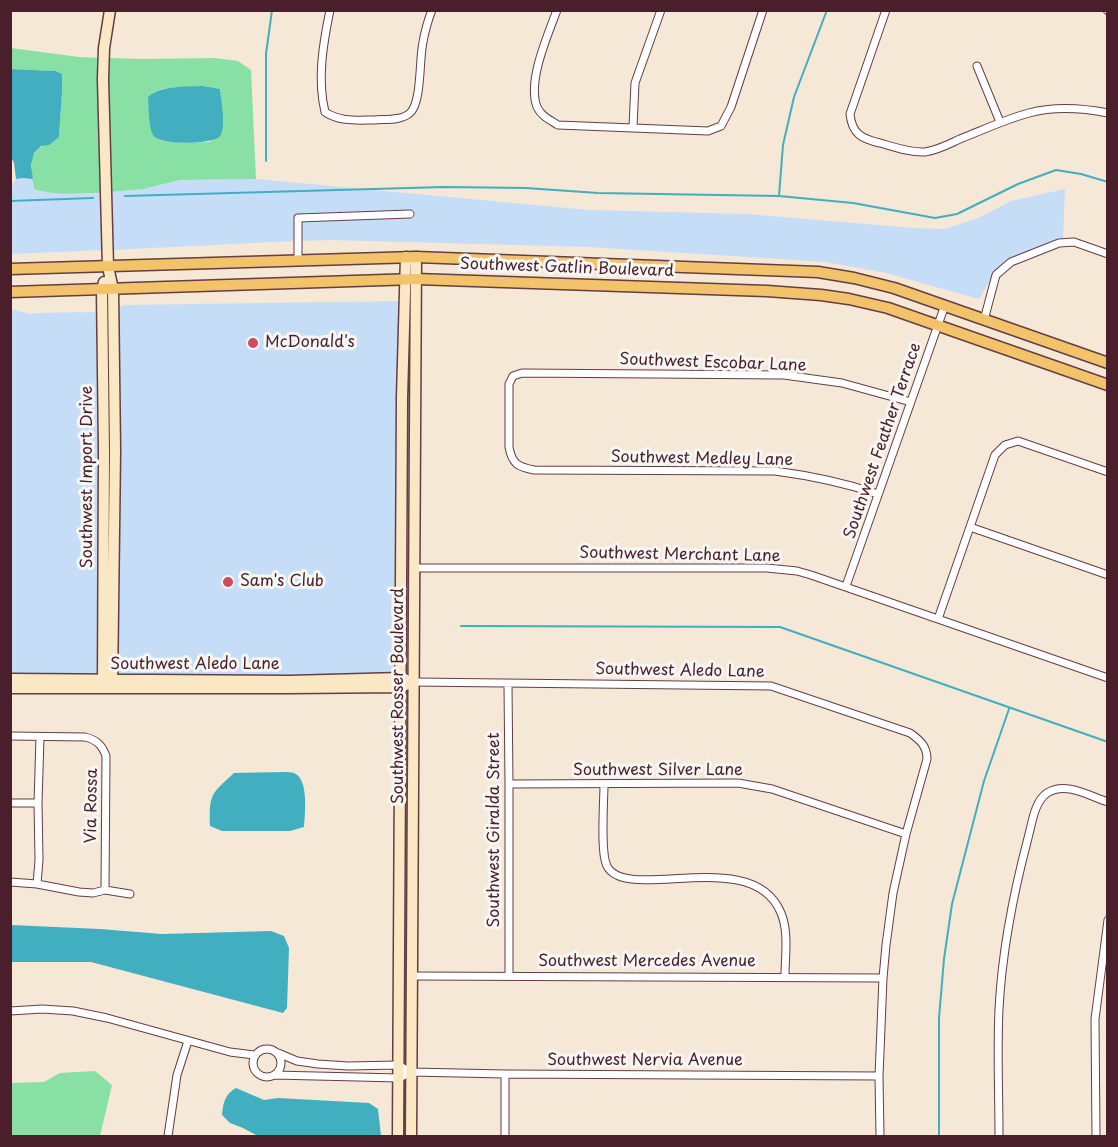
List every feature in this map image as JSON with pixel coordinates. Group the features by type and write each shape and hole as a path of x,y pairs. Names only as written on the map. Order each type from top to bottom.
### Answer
{"main road":[{"name":"Southwest Gatlin Boulevard","path":"10,269 411,257 818,272 894,288 1107,363"},
{"name":"Southwest Gatlin Boulevard","path":"10,292 411,279 767,291 821,295 888,308 1107,385"}],"street":[{"name":"Southwest Import Drive","path":"107,684 104,451 108,267 104,48 110,10"},
{"path":"330,10 323,48 321,97 325,112 334,118 352,120 398,118 411,112 417,101 423,42 432,10"},
{"path":"557,10 542,53 534,92 537,107 546,119 558,125 708,130 721,126 732,107 763,10"},
{"path":"633,127 635,83 661,10"},
{"path":"886,10 850,114 851,124 856,132 868,140 924,152 936,150 1000,122 1030,112 1078,108 1107,113"},
{"path":"977,66 1000,122"},
{"path":"298,260 298,218 410,214"},
{"path":"984,320 996,275 1011,262 1059,243 1074,242 1107,254"},
{"name":"Southwest Rosser Boulevard","path":"411,257 415,568 411,1137"},
{"name":"Southwest Rosser Boulevard","path":"398,1137 402,397 411,279"},
{"name":"Southwest Feather Terrace","path":"846,586 945,305"},
{"name":"Southwest Escobar Lane","path":"522,468 514,462 510,455 509,384 513,376 522,373 784,375 842,383 911,402"},
{"path":"938,619 995,455 1005,445 1018,441 1107,472"},
{"name":"Southwest Medley Lane","path":"522,468 534,470 775,471 814,476 878,494"},
{"path":"970,527 1107,575"},
{"name":"Southwest Merchant Lane","path":"415,568 767,568 797,571 846,586 1107,678"},
{"name":"Southwest Aledo Lane","path":"10,679 107,684"},
{"name":"Southwest Aledo Lane","path":"10,688 289,681 771,686 910,733 924,744 927,754 926,765 906,834"},
{"name":"Southwest Giralda Street","path":"508,684 509,975"},
{"name":"Via Rossa","path":"10,736 85,737 102,746 106,756 105,890"},
{"path":"36,884 39,860 40,736"},
{"name":"Southwest Silver Lane","path":"510,784 738,783 772,789 906,834"},
{"path":"604,784 603,856 611,872 628,879 733,879 757,886 771,896 782,915 785,931 785,976"},
{"path":"999,1137 999,1011 1002,971 1008,921 1017,878 1037,807 1044,796 1059,788 1107,802"},
{"path":"10,803 38,803"},
{"path":"880,1137 879,1076 883,978 893,893 906,834"},
{"path":"10,882 79,892 93,893 105,890 130,894"},
{"path":"1096,1137 1095,1019 1107,920"},
{"name":"Southwest Mercedes Avenue","path":"412,976 883,978"},
{"path":"10,1011 42,1009 73,1011 107,1018 230,1052 254,1055"},
{"path":"168,1137 177,1075 188,1041"},
{"path":"252,1064 254,1055 267,1048 297,1061 318,1064 398,1065 411,1072"},
{"path":"230,1052 252,1064 264,1077 274,1075 399,1078 411,1072"},
{"path":"274,1075 281,1065 278,1053"},
{"name":"Southwest Nervia Avenue","path":"411,1072 879,1076"},
{"path":"505,1074 505,1137"}],"shaded area":[{"path":"23,176 23,178 33,179 34,189 74,194 103,193 105,250 11,254 10,188 16,179"},
{"path":"256,179 589,210 747,214 945,229 978,218 1011,201 1065,189 1063,239 1008,259 994,272 991,282 979,299 886,273 825,262 590,247 302,241 301,222 413,218 413,210 298,214 294,219 295,241 112,250 110,192 143,189 180,180"},
{"path":"402,301 397,674 289,677 115,675 117,308 125,305"},
{"path":"10,309 31,314 91,312 96,313 99,317 100,675 11,675"},
{"path":"406,390 412,390 410,677 404,675"}],"green space":[{"path":"11,48 101,58 103,193 59,193 34,189 33,156 41,147 59,137 62,74 56,71 11,69"},
{"path":"108,58 214,58 238,61 251,70 256,179 180,180 143,189 110,192","holes":["178,87 220,89 222,134 209,142 182,143 159,140 153,93"]},
{"path":"95,1071 112,1085 100,1136 11,1136 11,1083 44,1082 60,1073"}],"water":[{"path":"10,69 56,71 62,74 59,137 49,145 41,146 34,153 31,165 33,179 16,179 11,157"},
{"path":"202,86 220,89 223,119 221,135 210,141 189,143 160,140 155,137 150,124 148,97 160,90"},
{"path":"234,773 294,773 302,782 305,797 304,827 290,831 222,831 210,826 210,807 213,795"},
{"path":"11,925 162,934 271,931 284,936 289,948 287,1008 283,1013 91,962 11,962"},
{"path":"236,1088 264,1100 278,1098 369,1103 378,1109 381,1136 258,1136 230,1123 222,1115 225,1099"}],"waterway":[{"path":"266,161 266,54 272,10"},
{"path":"779,196 783,145 794,97 827,10"},
{"path":"125,196 444,187 526,188 598,193 779,196 853,203 935,218 957,214 1018,184 1056,170 1108,182"},
{"path":"10,201 93,198"},
{"path":"461,626 780,627 1108,742"},
{"path":"939,1136 939,1018 952,904 984,781 1009,709"}],"place":[{"name":"McDonald's","path":"253,343"},
{"name":"Sam's Club","path":"228,582"}]}
